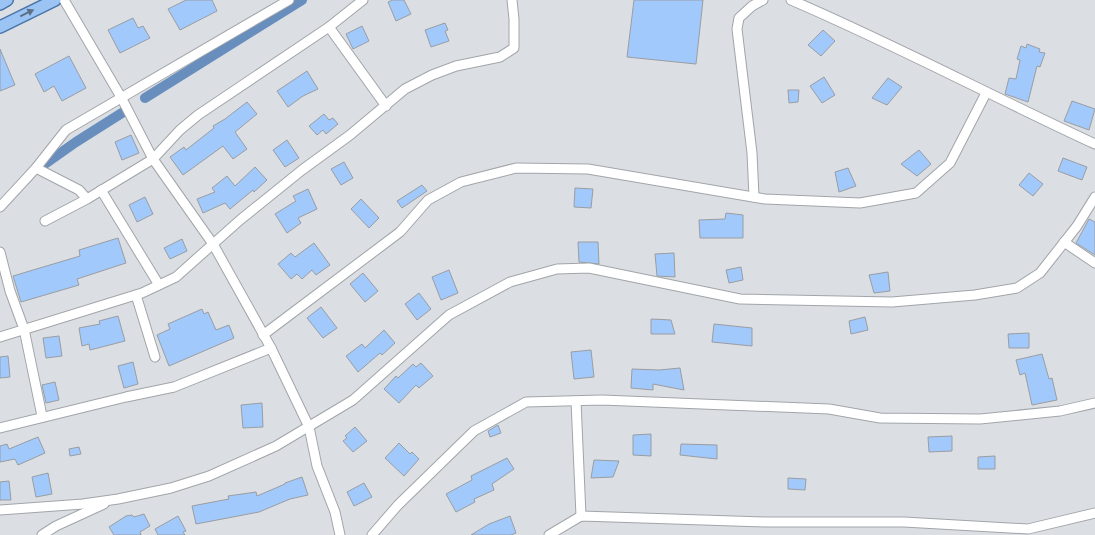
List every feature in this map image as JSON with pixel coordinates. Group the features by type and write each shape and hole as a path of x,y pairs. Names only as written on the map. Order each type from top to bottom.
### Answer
{"main road":[{"path":"0,4 7,0"},
{"path":"0,27 55,0"}],"street":[{"path":"64,0 121,97 153,159 213,244 271,348 310,426 317,466 335,512 340,535"},
{"path":"0,207 36,168 66,130 289,0"},
{"path":"45,220 87,199 153,159 180,130 198,115 329,27 363,0"},
{"path":"0,336 136,295 176,276 240,220 405,90 432,75 456,66 500,57 514,48 512,0"},
{"path":"754,197 752,153 737,29 739,18 752,6 763,0"},
{"path":"791,0 1095,144"},
{"path":"329,27 386,106"},
{"path":"263,335 400,232 428,200 461,182 516,168 588,169 765,199 860,203 916,193 950,163 986,93"},
{"path":"36,168 79,190 87,199"},
{"path":"101,190 160,285"},
{"path":"0,510 83,504 118,499 171,488 210,476 276,446 353,400 449,315 510,282 557,269 589,268 740,299 892,302 975,295 1017,288 1040,273 1095,197"},
{"path":"1064,242 1095,264"},
{"path":"0,252 10,291 24,329 42,416"},
{"path":"0,294 10,291"},
{"path":"136,295 156,357"},
{"path":"0,428 126,396 174,387 271,348"},
{"path":"372,535 398,505 474,431 526,402 602,400 829,409 880,418 980,419 1060,410 1095,403"},
{"path":"576,401 581,516"},
{"path":"42,535 56,526 118,499"},
{"path":"549,535 581,516 766,522 904,522 1028,529 1095,514"}],"building":[{"path":"186,0 212,0 217,11 180,30 168,9"},
{"path":"404,0 411,14 396,21 388,2"},
{"path":"634,0 703,0 696,64 627,57"},
{"path":"133,18 138,28 143,26 150,38 120,53 108,30"},
{"path":"445,23 448,30 445,31 449,41 431,47 425,30"},
{"path":"362,26 369,41 353,49 346,34"},
{"path":"823,30 835,41 821,56 808,45"},
{"path":"1027,44 1040,49 1039,52 1045,53 1040,67 1037,66 1028,102 1005,94 1009,78 1016,79 1020,60 1017,59 1021,46 1026,48"},
{"path":"0,49 15,85 0,91"},
{"path":"69,56 86,88 62,101 54,86 44,92 35,74"},
{"path":"307,71 318,89 303,96 288,107 277,91"},
{"path":"824,77 835,95 822,103 810,86"},
{"path":"888,78 902,87 887,105 872,98"},
{"path":"788,90 799,90 798,102 789,103"},
{"path":"1072,101 1095,109 1089,130 1064,121"},
{"path":"247,102 257,114 235,132 247,149 233,159 223,146 183,175 170,157 184,147 186,150 214,128 213,126"},
{"path":"324,114 329,120 333,118 338,124 326,134 323,130 317,135 309,126"},
{"path":"131,135 139,153 122,160 115,142"},
{"path":"287,140 299,158 285,167 273,150"},
{"path":"919,150 931,164 917,176 901,164"},
{"path":"1063,158 1087,167 1082,180 1058,171"},
{"path":"344,162 353,178 341,185 331,169"},
{"path":"255,167 267,180 254,192 253,190 230,209 225,203 203,213 197,199 215,192 212,188 227,176 235,186"},
{"path":"848,168 856,186 839,192 835,172"},
{"path":"1029,173 1043,184 1033,196 1019,185"},
{"path":"422,185 427,191 402,208 397,201"},
{"path":"575,188 593,189 591,208 574,207"},
{"path":"308,189 317,209 298,218 301,223 287,233 275,214 296,201 293,196"},
{"path":"145,197 153,214 137,222 129,205"},
{"path":"361,199 379,218 369,228 351,209"},
{"path":"726,213 743,215 743,238 700,238 699,220 725,219"},
{"path":"1089,219 1095,222 1095,255 1076,243"},
{"path":"118,238 126,263 77,279 79,285 21,302 13,276 80,256 79,250"},
{"path":"182,239 187,251 170,259 164,248"},
{"path":"578,242 598,242 599,264 579,262"},
{"path":"314,243 330,265 316,275 312,270 302,279 297,274 291,279 278,264 291,253 295,257"},
{"path":"674,253 675,277 657,276 655,254"},
{"path":"741,267 743,280 729,283 726,270"},
{"path":"449,270 458,293 441,300 432,277"},
{"path":"888,272 890,291 874,293 869,275"},
{"path":"363,273 378,291 365,302 350,284"},
{"path":"419,293 431,309 417,320 405,304"},
{"path":"321,307 337,328 323,338 307,318"},
{"path":"202,309 204,314 208,312 216,330 229,325 234,338 169,366 157,335 170,329 168,324"},
{"path":"118,316 125,341 90,350 89,344 82,346 79,328 100,324 99,321"},
{"path":"865,317 868,330 851,334 849,321"},
{"path":"651,319 671,320 675,334 651,334"},
{"path":"714,324 752,328 752,346 712,342"},
{"path":"384,330 395,343 358,372 346,356 362,344 365,348"},
{"path":"1029,333 1029,348 1009,348 1008,334"},
{"path":"59,336 62,356 46,358 43,338"},
{"path":"591,350 594,377 574,379 571,352"},
{"path":"1042,354 1049,379 1052,378 1057,400 1032,405 1025,373 1020,375 1016,360"},
{"path":"8,356 10,377 0,378 0,357"},
{"path":"133,362 138,384 124,388 118,366"},
{"path":"421,363 433,376 419,388 416,385 399,403 384,389 396,376 398,378 413,364 416,367"},
{"path":"680,368 684,390 653,384 653,390 631,388 632,369 659,370"},
{"path":"55,382 59,400 46,403 42,385"},
{"path":"262,403 263,427 243,428 241,405"},
{"path":"498,425 501,433 490,437 488,431"},
{"path":"355,427 367,441 353,452 343,441 347,438 345,436"},
{"path":"651,434 651,456 633,455 633,435"},
{"path":"952,436 952,451 929,452 928,437"},
{"path":"38,437 45,453 18,465 15,459 0,462 0,446 7,444 9,449"},
{"path":"399,443 410,454 412,452 419,459 404,476 385,458"},
{"path":"681,444 717,445 717,459 680,455"},
{"path":"79,447 81,454 70,456 69,449"},
{"path":"995,456 995,469 978,469 978,457"},
{"path":"507,458 514,469 492,484 494,490 474,499 475,502 456,512 446,494 472,480 471,476"},
{"path":"594,460 619,461 613,477 591,478"},
{"path":"48,473 52,494 36,497 32,477"},
{"path":"302,477 308,495 290,499 259,512 196,524 192,506 229,499 228,496 256,492 257,496"},
{"path":"788,478 806,479 805,490 788,489"},
{"path":"9,481 11,500 0,500 0,482"},
{"path":"364,483 372,497 354,506 347,492"},
{"path":"144,514 150,526 140,532 141,535 114,535 109,527 126,516 132,515 134,517"},
{"path":"178,516 186,531 183,532 185,535 158,535 155,529"},
{"path":"510,516 516,533 511,535 471,535 489,524"}],"waterway":[{"path":"145,98 302,0"},
{"path":"42,166 125,111"}]}
